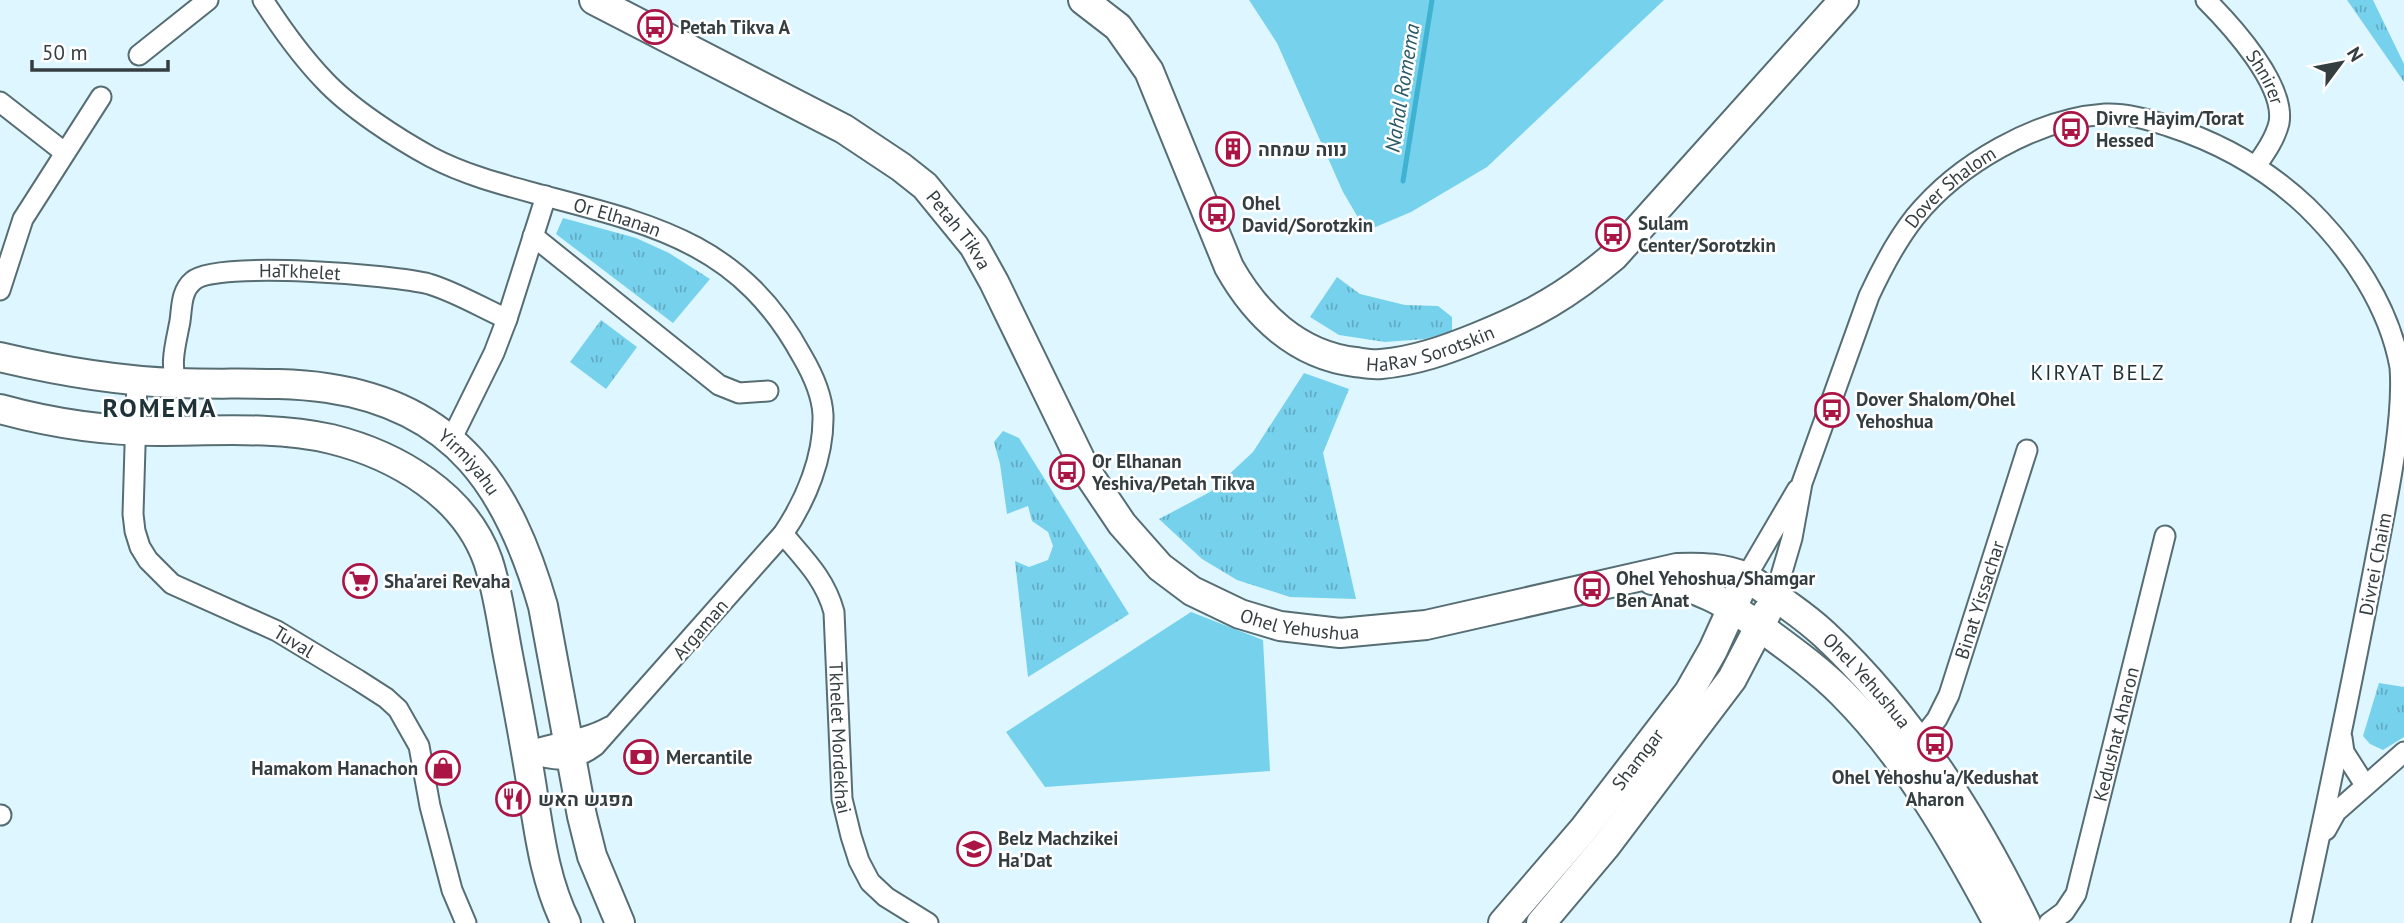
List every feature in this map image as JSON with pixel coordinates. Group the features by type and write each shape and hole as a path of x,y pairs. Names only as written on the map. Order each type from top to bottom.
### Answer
{"street":[{"path":"139,55 208,0"},
{"name":"Or Elhanan","path":"263,0 324,81 390,132 432,158 503,185 636,220 685,240 743,280 771,309 793,339 819,393 823,415 816,467 794,518 783,534"},
{"name":"Petah Tikva","path":"594,0 844,129 925,186 974,246 995,282 1085,469 1122,524 1160,567 1192,591"},
{"name":"HaRav Sorotskin","path":"1083,0 1118,27 1149,71 1228,267 1256,308 1278,329 1310,350 1343,360 1378,365 1444,351 1526,318 1589,278 1614,256 1844,0"},
{"name":"Shnirer","path":"2206,0 2247,48 2273,90 2279,107 2279,122 2275,134 2256,166"},
{"path":"0,290 23,219 101,97"},
{"path":"0,102 65,152"},
{"name":"Dover Shalom","path":"1760,627 1775,596 1792,538 1802,484 1858,324 1881,269 1916,216 1958,176 2033,131 2061,122 2106,114 2125,115 2190,133 2227,148 2256,166"},
{"name":"Divrei Chaim","path":"2256,166 2300,201 2327,227 2347,252 2379,306 2394,339 2403,402 2344,720 2301,923"},
{"path":"451,440 474,398 507,319 546,196"},
{"path":"533,236 719,386 739,393 768,391"},
{"name":"HaTkhelet","path":"176,372 182,303 188,286 203,275 228,272 325,271 401,278 431,285 507,319"},
{"name":"Yirmiyahu","path":"0,357 69,371 137,380 176,372 354,393 407,411 451,440 476,464 492,485 509,514 526,554 543,606 568,749 592,856 620,923"},
{"name":"Tuval","path":"137,380 133,514 140,547 160,575 172,583 277,631 386,698 398,709 419,746 430,806 452,890 466,923"},
{"name":"Yirmiyahu","path":"0,409 76,426 134,431 287,433 333,440 396,463 441,494 468,524 488,561 527,752 548,878 566,923"},
{"name":"Binat Yissachar","path":"1919,742 1937,719 1949,695 2027,450"},
{"name":"Dover Shalom","path":"1746,577 1802,484"},
{"name":"Argaman","path":"568,749 595,746 783,534"},
{"name":"Tkhelet Mordekhai","path":"783,534 817,575 828,592 834,612 842,799 859,861 870,882 886,897 928,923"},
{"name":"Kedushat Aharon","path":"2049,923 2064,912 2076,894 2165,536"},
{"name":"Ohel Yehushua","path":"1192,591 1240,614 1280,626 1339,633 1426,625 1677,568 1720,569 1746,577 1823,633 1884,696 1919,742 1964,811 2026,923"},
{"name":"Shamgar","path":"1503,923 1583,830 1689,692 1708,660 1746,577"},
{"name":"Ohel Yehushua","path":"1618,582 1646,580 1676,583 1705,593 1760,627 1807,662 1841,692 1895,754 1937,817 1997,923"},
{"name":"Shamgar","path":"1541,923 1593,863 1710,710 1745,660 1760,627"},
{"name":"Divrei Chaim","path":"2314,863 2325,831 2336,813 2365,785 2344,752 2344,720"},
{"path":"527,752 550,760 568,749"},
{"path":"2365,785 2404,752"}],"green space":[{"path":"1249,0 1664,0 1487,167 1411,212 1366,231 1343,192 1277,43"},
{"path":"2347,0 2373,0 2404,64 2404,82"},
{"path":"563,218 636,238 669,253 710,279 673,323 556,234"},
{"path":"1337,277 1360,294 1405,305 1438,306 1452,317 1452,331 1425,339 1385,342 1339,335 1310,317"},
{"path":"601,320 637,347 606,389 570,362"},
{"path":"1304,373 1349,389 1323,453 1356,599 1290,597 1237,580 1202,559 1159,519 1210,492 1253,452"},
{"path":"1003,431 1019,438 1129,614 1028,677 1015,561 1029,567 1048,560 1053,546 1048,532 1032,521 1028,506 1007,514 994,442"},
{"path":"1191,612 1263,640 1270,771 1045,787 1006,732"},
{"path":"2379,683 2404,687 2404,737 2383,750 2370,744 2363,736"}],"waterway":[{"name":"Nahal Romema","path":"1403,181 1432,0"}],"place":[{"name":"Petah Tikva A","path":"655,27"},
{"name":"Divre Hayim/Torat Hessed","path":"2071,129"},
{"name":"נווה שמחה","path":"1233,149"},
{"name":"Ohel David/Sorotzkin","path":"1217,214"},
{"name":"Sulam Center/Sorotzkin","path":"1613,234"},
{"name":"Dover Shalom/Ohel Yehoshua","path":"1832,410"},
{"name":"Or Elhanan Yeshiva/Petah Tikva","path":"1067,472"},
{"name":"Sha'arei Revaha","path":"360,581"},
{"name":"Ohel Yehoshua/Shamgar Ben Anat","path":"1592,589"},
{"name":"Ohel Yehoshu'a/Kedushat Aharon","path":"1935,744"},
{"name":"Mercantile","path":"641,757"},
{"name":"Hamakom Hanachon","path":"443,768"},
{"name":"מפגש האש","path":"513,799"},
{"name":"Belz Machzikei Ha'Dat","path":"974,849"}],"district":[{"name":"KIRYAT BELZ","path":"2098,372"},
{"name":"ROMEMA","path":"160,407"}]}
